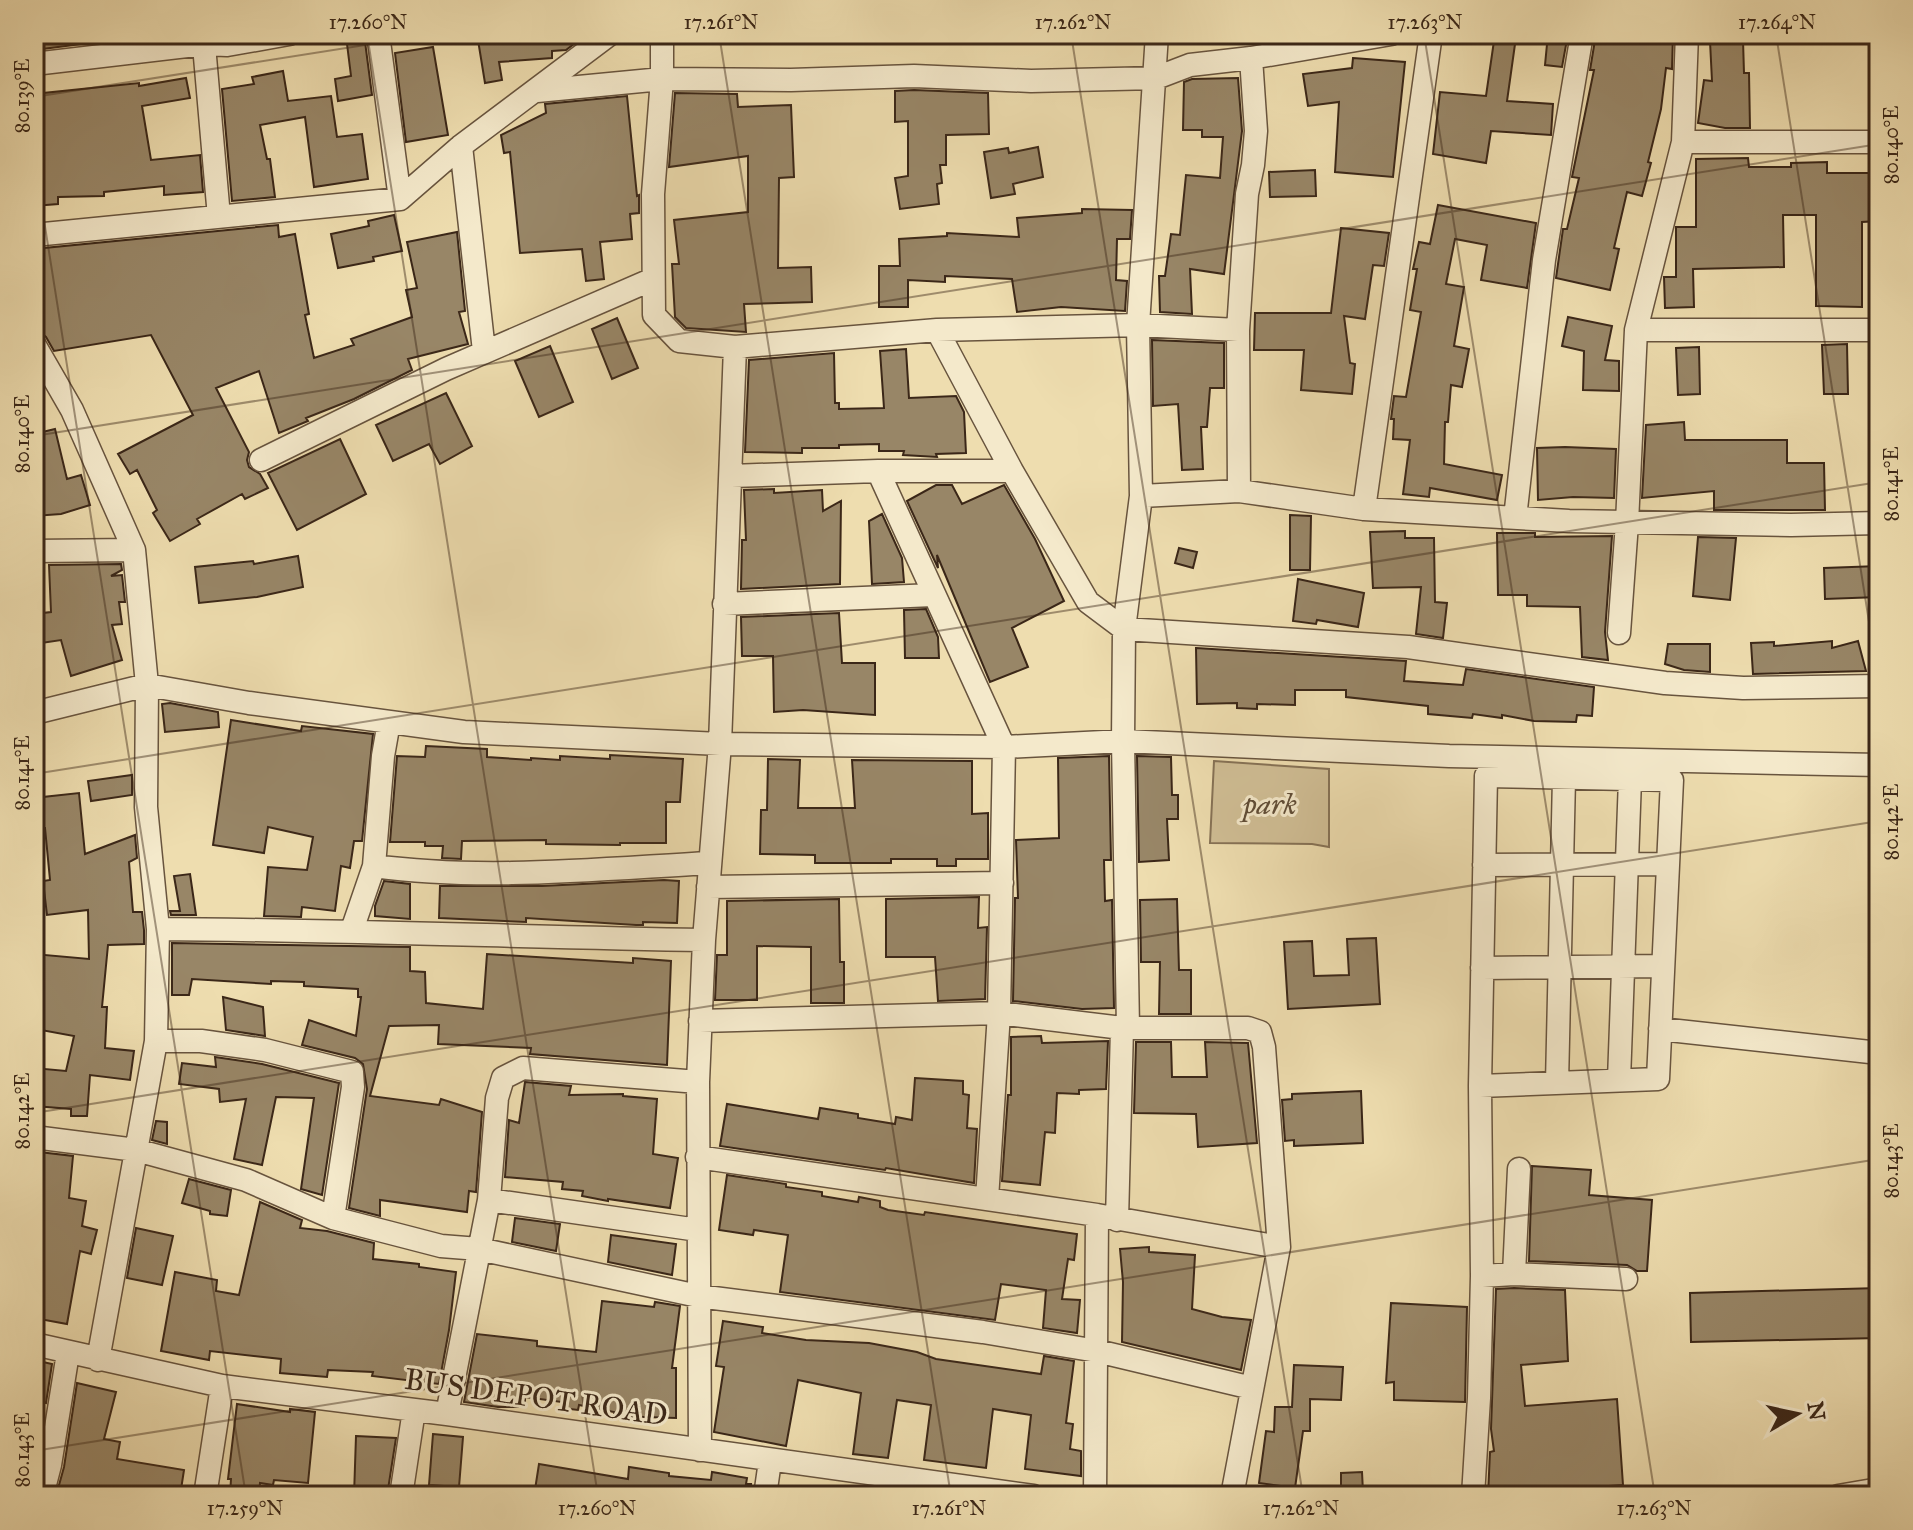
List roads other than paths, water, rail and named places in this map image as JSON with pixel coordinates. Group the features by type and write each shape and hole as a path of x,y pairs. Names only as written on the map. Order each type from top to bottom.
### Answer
{"street":[{"path":"34,64 204,39 227,45 289,34"},
{"path":"378,34 400,199"},
{"path":"34,235 400,199 461,146 610,34"},
{"path":"662,34 662,79 655,163 654,315 679,341 735,347 937,330 1138,325 1238,330"},
{"path":"1095,1496 1097,1351 1125,1028 1124,629 1141,496 1138,325 1157,34"},
{"path":"537,91 662,79 791,80 914,76 1031,81 1156,78 1190,65 1391,34"},
{"path":"1364,509 1431,34"},
{"path":"1515,518 1544,260 1582,34"},
{"path":"1619,633 1636,330 1683,142 1687,34"},
{"path":"204,39 219,217"},
{"path":"1239,491 1238,330 1247,194 1256,131 1251,58"},
{"path":"1683,142 1879,142"},
{"path":"461,146 484,351"},
{"path":"261,460 484,351 653,279"},
{"path":"937,330 1012,471 1088,602 1124,629 1408,647 1665,683 1743,688 1879,686"},
{"path":"1636,330 1879,330"},
{"path":"34,344 72,410 134,550 147,685 146,807 158,929 156,1041 98,1360"},
{"path":"700,1450 698,1082 704,940 720,744 735,347"},
{"path":"878,471 1004,747 999,1013 987,1199"},
{"path":"731,476 1012,471"},
{"path":"1141,496 1239,491 1364,509 1627,523 1879,523"},
{"path":"34,551 134,550"},
{"path":"724,604 933,595"},
{"path":"34,713 147,685 249,703 464,732 720,744 1004,747 1123,741 1449,756 1879,765"},
{"path":"352,930 374,866 383,756 389,722"},
{"path":"1473,1496 1482,1276 1480,1086 1486,776 1672,780 1658,1079 1480,1086"},
{"path":"1557,1083 1564,778"},
{"path":"1619,1080 1630,779"},
{"path":"374,866 419,872 512,872 710,863"},
{"path":"1484,865 1668,864"},
{"path":"708,887 1002,883"},
{"path":"158,929 352,930 469,937 704,940"},
{"path":"1482,968 1663,966"},
{"path":"700,1021 999,1013 1125,1028 1248,1028 1260,1032 1264,1047 1279,1247 1232,1496"},
{"path":"1660,1029 1879,1053"},
{"path":"156,1041 201,1041 265,1050 352,1072 353,1087 333,1218"},
{"path":"447,1414 489,1200 497,1098 503,1078 523,1068 698,1082"},
{"path":"34,1137 136,1150 246,1180 333,1218 441,1246 479,1249 698,1296 983,1332 1097,1351 1252,1388"},
{"path":"697,1157 1107,1217 1279,1247"},
{"path":"1514,1274 1519,1169"},
{"path":"489,1200 698,1230"},
{"path":"1482,1276 1514,1274 1626,1279"},
{"name":"BUS DEPOT ROAD","path":"34,1344 222,1386 700,1450 941,1490 1033,1496"},
{"path":"42,1496 68,1353"},
{"path":"205,1496 222,1386"},
{"path":"401,1496 414,1410"},
{"path":"765,1496 770,1461"},
{"path":"1838,1496 1879,1489"}],"park label":[{"name":"park","path":"1270,804"}]}
